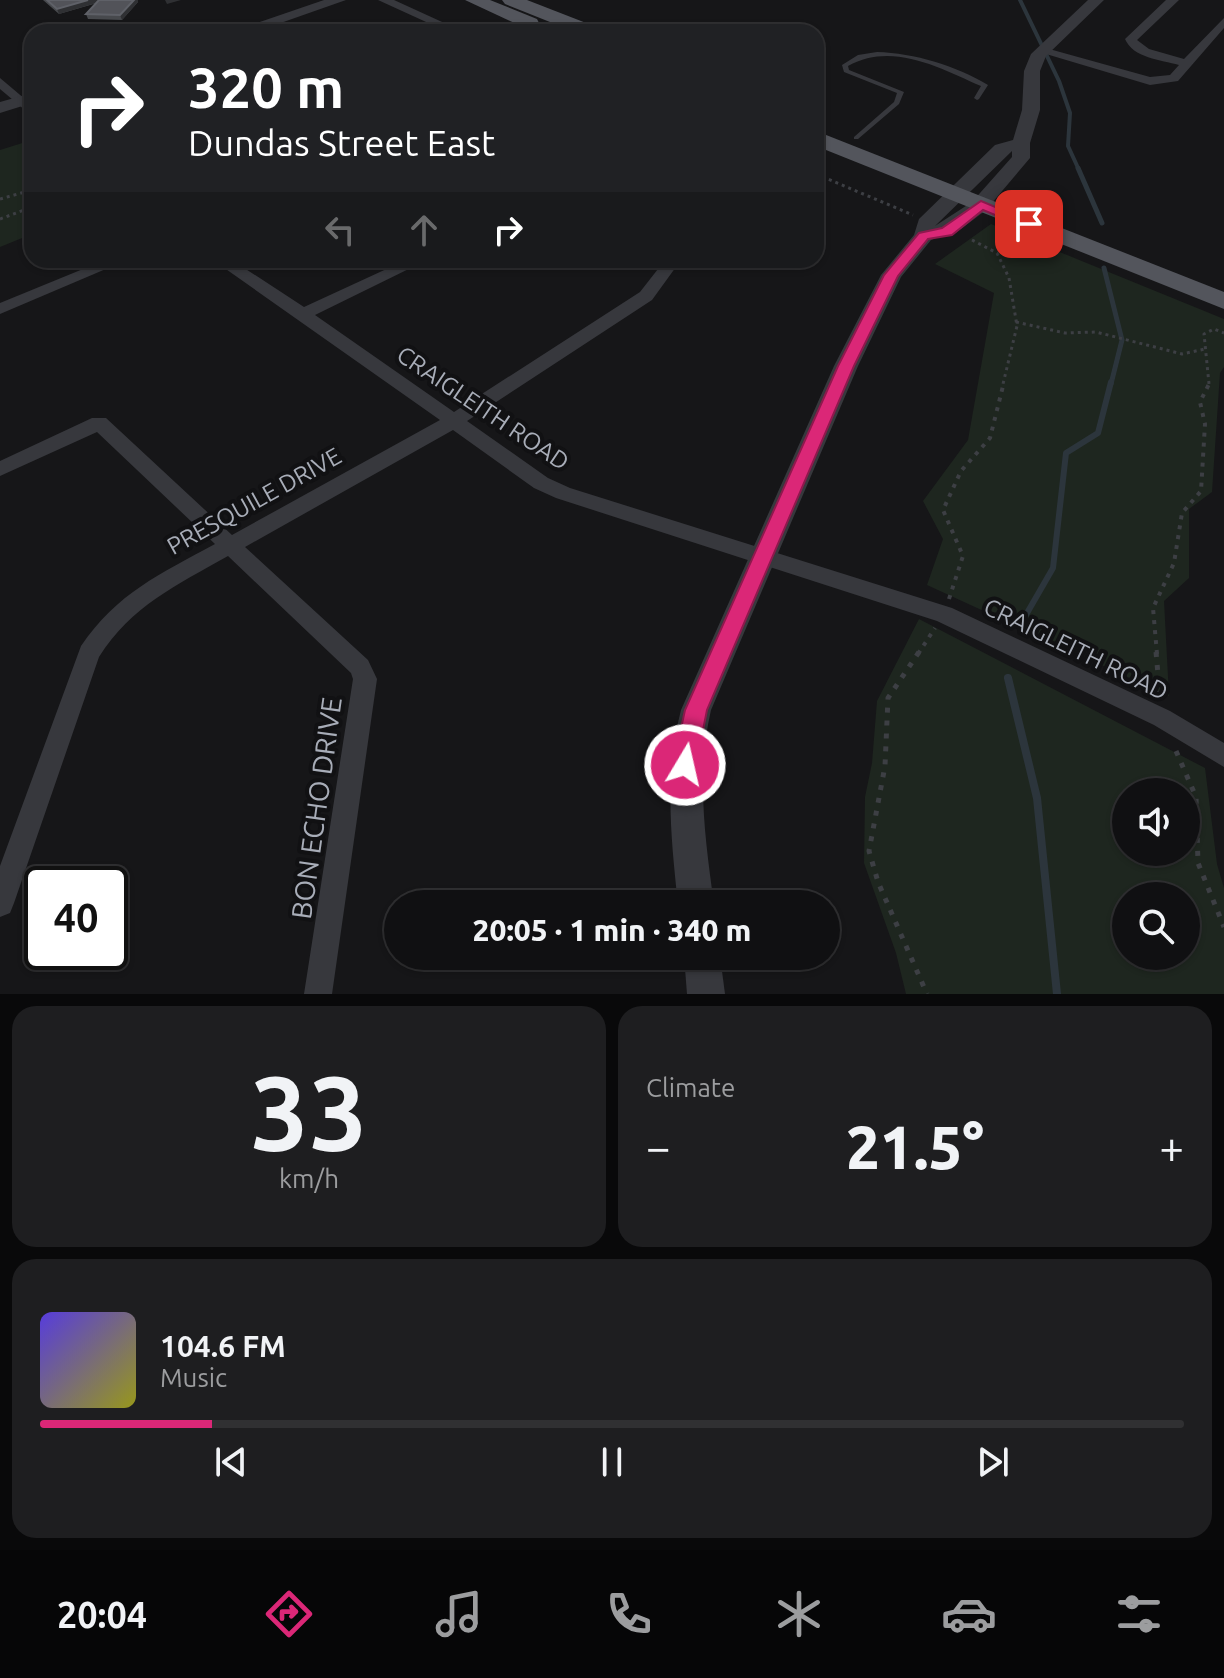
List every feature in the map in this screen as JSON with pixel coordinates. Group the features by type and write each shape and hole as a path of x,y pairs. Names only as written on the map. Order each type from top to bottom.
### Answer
{"main road":[{"path":"474,0 533,24"},
{"path":"511,0 572,24"},
{"path":"824,125 962,189"},
{"path":"824,141 987,199 1224,301"},
{"path":"987,199 1224,283"}],"street":[{"path":"264,24 339,0"},
{"path":"384,0 440,24"},
{"path":"920,226 947,232 987,199 1021,158 1021,143 1031,110 1032,71 1042,51 1097,0"},
{"path":"1173,0 1131,39 1145,52 1187,63"},
{"path":"1042,51 1150,81 1166,81 1174,78 1224,21"},
{"path":"0,82 24,101"},
{"path":"0,108 24,105"},
{"path":"695,890 685,792 690,730 763,557 877,302 920,226 1001,149 1021,143"},
{"path":"0,309 100,268"},
{"name":"CRAIGLEITH ROAD","path":"233,268 541,483 563,493 944,614 1162,718 1224,756"},
{"path":"303,314 402,268"},
{"name":"PRESQUILE DRIVE","path":"0,903 89,653 101,633 123,609 148,591 453,421 646,296 667,268"},
{"path":"0,469 99,423 227,546"},
{"name":"BON ECHO DRIVE","path":"227,546 355,662 365,679 318,994"},
{"path":"703,970 706,994"}],"lane":[{"path":"856,138 897,103 901,92 846,71 845,65 864,54 915,60 985,85 977,98"}],"path":[{"path":"824,178 920,226"},
{"path":"0,199 24,192"},
{"path":"0,219 24,210"},
{"path":"1016,322 1065,333 1103,334 1182,354 1205,349"},
{"path":"1224,333 1214,329 1204,334 1202,342 1213,369 1212,388 1200,402 1205,424 1201,491 1182,513 1174,563 1153,608 1162,718 1196,797 1198,863 1224,927"}],"shaded area":[{"path":"24,142 24,237 0,247 0,150"},
{"path":"991,224 1224,319 1224,367 1220,373 1212,492 1189,509 1189,578 1164,601 1169,696 927,585 943,539 923,501 968,440 994,293 935,264"},
{"path":"919,619 1205,768 1217,864 1224,888 1224,994 906,994 896,953 864,863 865,797 872,763 877,701"}],"building":[{"path":"47,0 88,0 57,9"},
{"path":"99,0 134,0 120,15 86,14"}],"waterway":[{"path":"1020,0 1059,81 1070,113 1068,146 1079,170"},
{"path":"1078,168 1102,223"},
{"path":"1104,268 1122,340 1111,384"},
{"path":"1023,620 1053,568 1066,453 1098,433 1111,382"},
{"path":"1008,678 1037,798 1057,994"}],"route":[{"path":"685,765 686,747 696,710 846,366 891,275 924,236 947,232 981,205 1029,224"}]}
